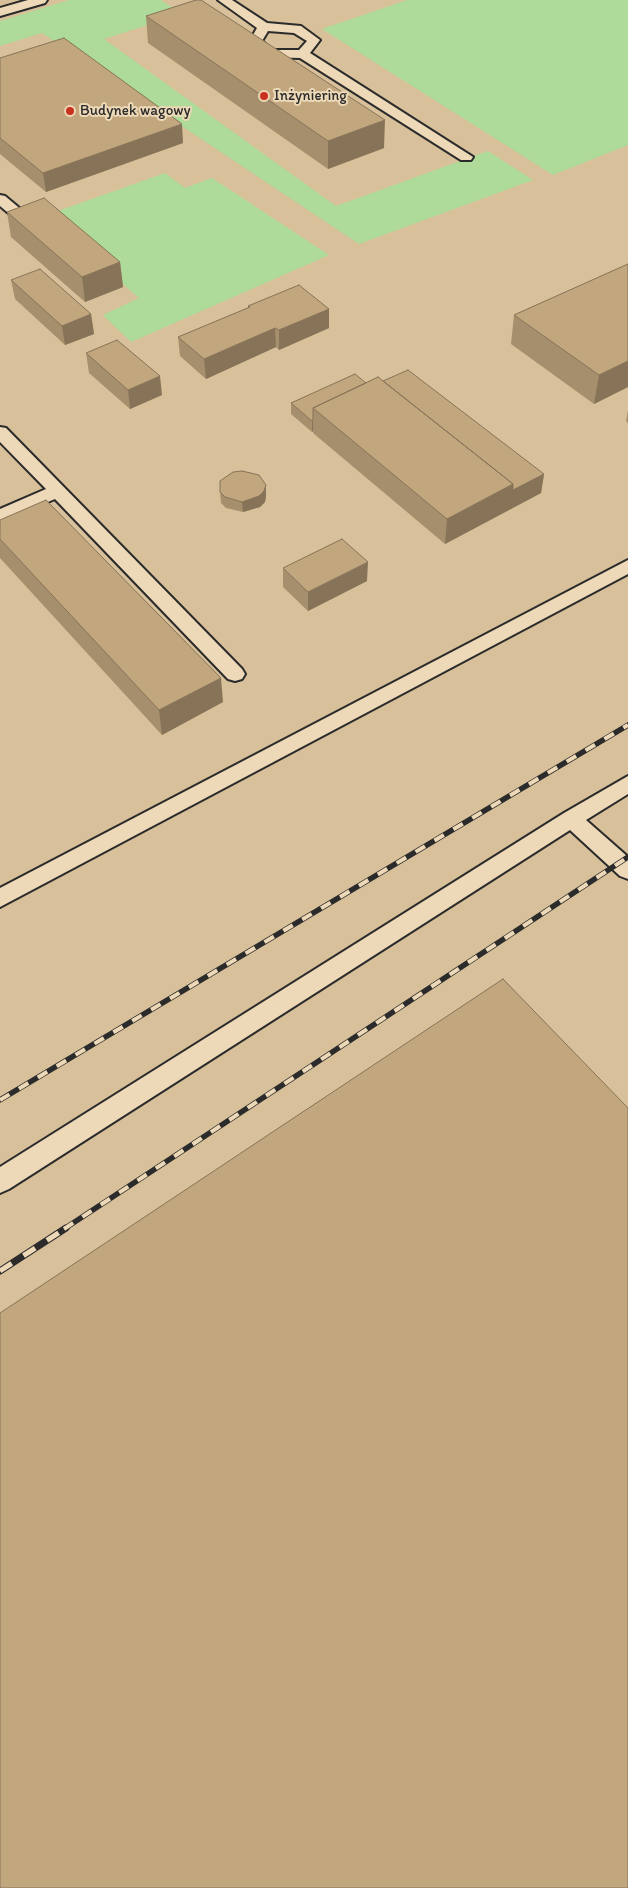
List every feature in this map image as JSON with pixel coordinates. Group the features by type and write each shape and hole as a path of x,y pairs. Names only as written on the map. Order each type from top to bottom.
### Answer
{"lane":[{"path":"0,12 41,0"},
{"path":"224,0 264,27 297,29 314,40 303,54"},
{"path":"264,27 255,42 269,54 303,54 466,157"},
{"path":"0,199 18,214"},
{"path":"0,432 235,674"},
{"path":"0,516 57,491"},
{"path":"0,898 628,566"},
{"path":"0,1181 628,784"},
{"path":"571,819 628,870"}],"shaded area":[{"path":"0,0 628,0 628,1888 0,1888"}],"green space":[{"path":"69,0 161,0 182,14 104,39 336,206 488,151 533,180 359,244 42,33 0,46 0,21"},
{"path":"407,0 628,0 628,145 553,175 322,29"},
{"path":"165,173 185,188 212,178 329,255 131,342 103,315 139,298 44,216"}],"building":[{"path":"201,0 385,120 328,141 146,16"},
{"name":"Budynek wagowy","path":"64,38 182,124 43,173 0,138 0,58"},
{"path":"44,198 120,262 82,277 7,212"},
{"path":"628,264 628,361 599,375 514,315"},
{"path":"40,269 91,314 62,326 11,280"},
{"path":"299,285 329,309 279,330 275,328 204,359 178,337 250,307 248,306"},
{"path":"117,340 160,376 128,390 86,353"},
{"path":"408,370 544,474 513,490 513,484 383,381"},
{"path":"355,374 366,383 313,408 312,421 291,403"},
{"path":"378,377 513,484 447,519 313,408"},
{"path":"242,471 259,475 266,485 264,491 259,496 242,502 225,497 220,492 220,481 233,472"},
{"path":"46,500 221,678 159,710 0,539 0,520"},
{"path":"342,539 368,562 308,592 283,568"},
{"path":"503,979 628,1108 628,1888 0,1888 0,1313"}],"railway":[{"path":"0,1100 628,725"},
{"path":"64,1229 628,857"},
{"path":"0,1271 66,1228"}],"place":[{"name":"Inżyniering","path":"264,96"},
{"name":"Budynek wagowy","path":"70,111"}]}
